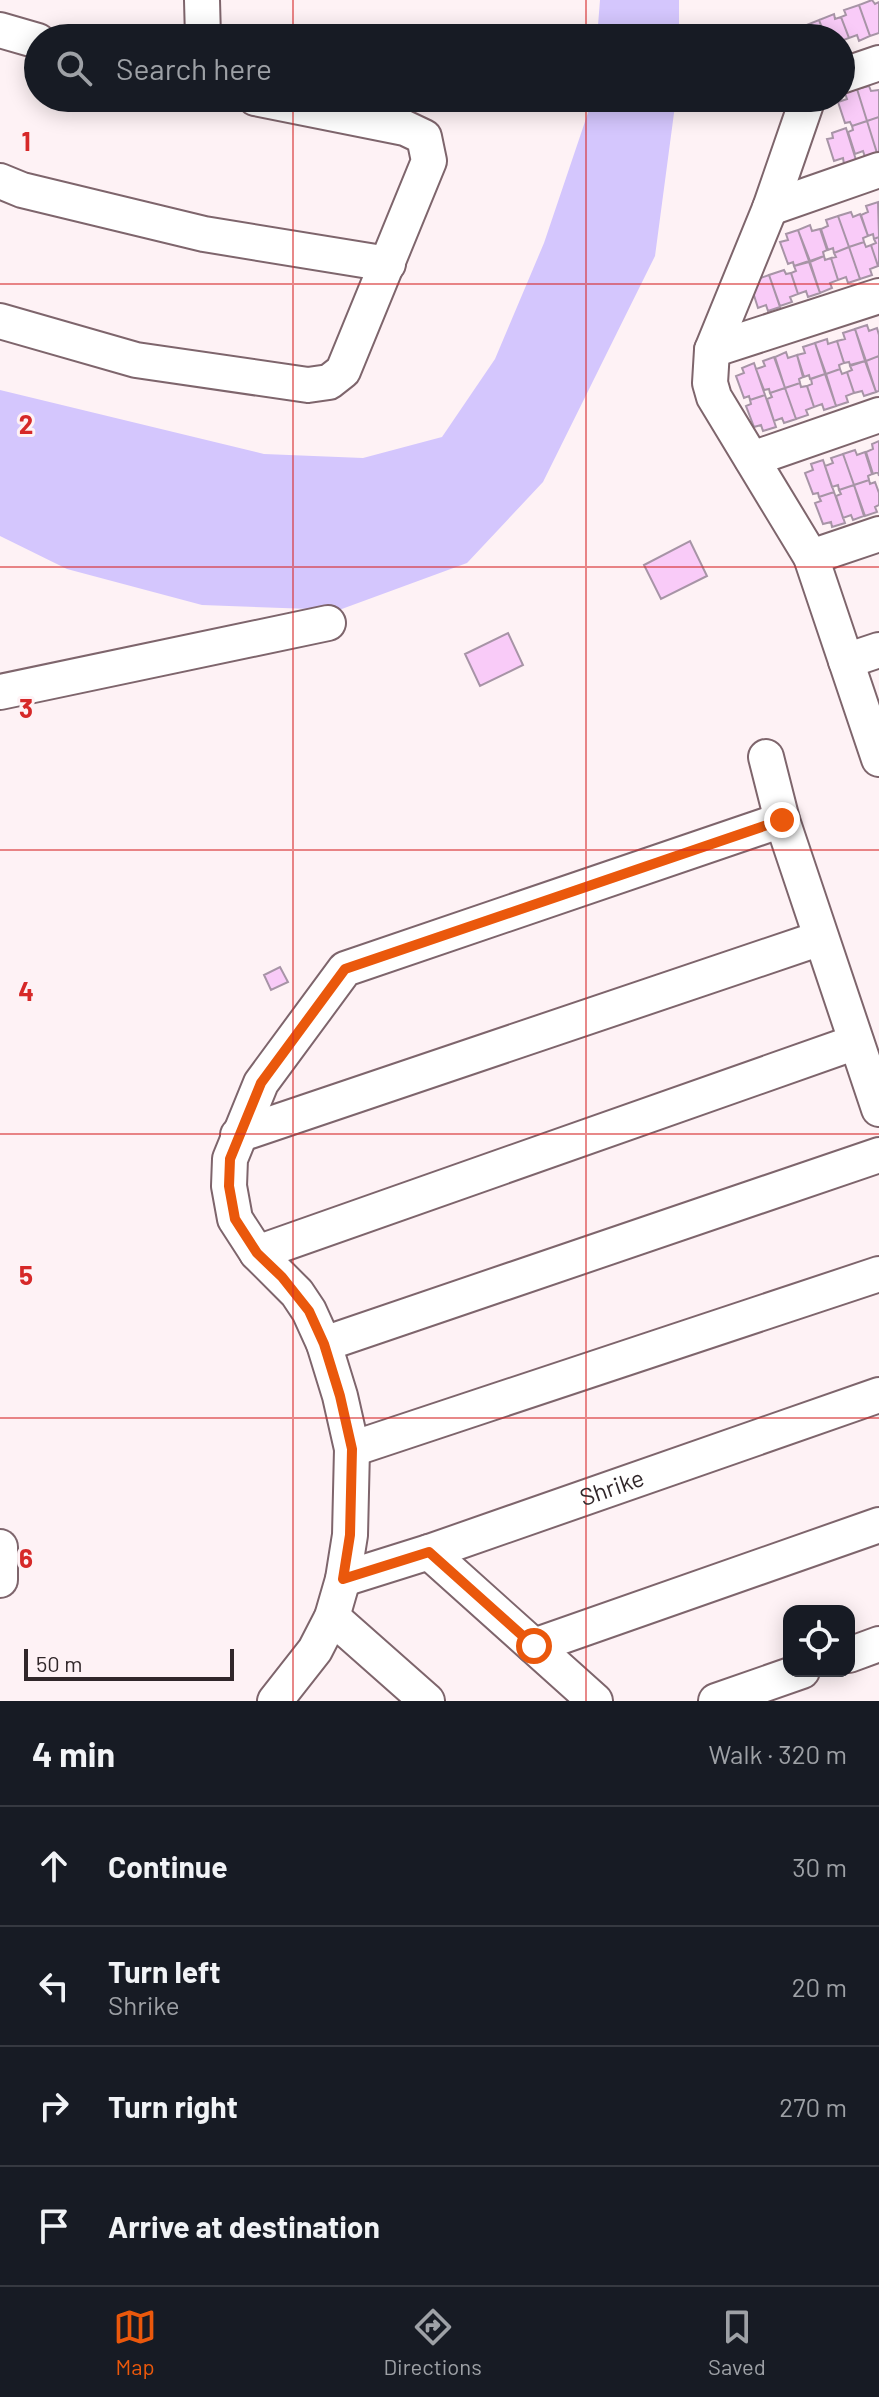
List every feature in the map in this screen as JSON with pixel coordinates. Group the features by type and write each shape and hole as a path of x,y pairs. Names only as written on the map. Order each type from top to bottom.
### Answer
{"street":[{"path":"202,0 203,24"},
{"path":"0,30 24,37"},
{"path":"855,71 879,63"},
{"path":"0,321 136,360 308,385 329,382 343,371 429,161 424,137 405,128 325,112"},
{"path":"803,112 770,208 712,350 710,383 714,397 811,557 879,759"},
{"path":"770,208 879,170"},
{"path":"0,181 22,190 204,234 388,264"},
{"path":"712,350 879,296"},
{"path":"752,459 879,415"},
{"path":"811,557 879,534"},
{"path":"0,692 328,623"},
{"path":"846,661 879,650"},
{"path":"766,757 782,820 879,1109"},
{"path":"275,1701 315,1650 332,1617 343,1579 350,1535 352,1449 324,1344 309,1311 297,1293 257,1253 235,1219 229,1186 230,1159 261,1083 345,969 782,820"},
{"path":"238,1135 821,938"},
{"path":"257,1253 856,1042"},
{"path":"324,1344 879,1155"},
{"path":"352,1449 879,1274"},
{"name":"Shrike","path":"343,1579 879,1395"},
{"path":"534,1646 879,1525"},
{"path":"0,1547 0,1580"},
{"path":"429,1552 595,1701"},
{"path":"332,1617 427,1701"},
{"path":"855,1653 879,1644"},
{"path":"716,1701 785,1677"}],"shaded area":[{"path":"600,0 679,0 679,24 598,24"},
{"path":"588,112 674,112 655,256 543,482 467,563 339,610 202,605 67,569 0,536 0,390 264,454 363,458 442,437 495,359 544,243"}],"building":[{"path":"872,0 875,4 879,2 879,33 870,36 859,5"},
{"path":"859,5 870,36 859,41 855,36 855,24 844,24 841,17 846,15 844,10"},
{"path":"834,14 835,19 841,17 844,24 821,24 819,20"},
{"path":"869,86 871,91 879,90 879,117 867,121 857,89"},
{"path":"855,90 867,121 852,126 850,122 845,123 841,112 855,112"},
{"path":"879,117 879,152 877,153 867,121"},
{"path":"867,121 877,153 865,157 863,151 855,154 848,132 853,130 852,126"},
{"path":"846,128 856,160 844,164 843,158 834,161 827,139 833,138 832,133"},
{"path":"878,202 879,237 874,239 873,234 868,236 861,215 868,212 866,206"},
{"path":"851,212 853,217 860,214 868,236 863,238 864,242 849,247 838,216"},
{"path":"838,216 849,247 834,253 833,248 828,250 821,229 828,226 826,220"},
{"path":"810,225 812,231 820,229 827,250 823,252 824,256 810,261 798,230"},
{"path":"798,230 809,261 794,266 793,262 788,264 780,242 788,240 786,234"},
{"path":"879,237 879,266 878,266 871,245"},
{"path":"864,242 866,247 871,245 878,266 870,269 872,275 860,279 849,247"},
{"path":"849,247 860,279 848,283 846,277 838,280 831,258 836,257 834,253"},
{"path":"824,256 825,260 831,258 838,280 830,283 832,288 820,293 810,262"},
{"path":"809,262 820,293 808,297 806,291 798,294 791,273 796,271 794,266"},
{"path":"784,270 786,274 791,273 798,294 790,297 792,302 780,306 769,275"},
{"path":"769,275 780,307 768,311 766,305 758,308 751,286 755,280"},
{"path":"867,325 869,331 877,328 879,356 866,361 855,329"},
{"path":"855,329 865,361 850,365 849,362 844,363 837,341 845,339 843,333"},
{"path":"827,339 828,344 837,341 844,363 839,365 840,369 826,374 815,343"},
{"path":"815,343 825,374 810,379 809,375 804,377 797,355 805,353 803,347"},
{"path":"786,352 788,358 797,355 803,377 799,379 800,383 785,388 775,357"},
{"path":"879,356 879,391 876,392 866,361"},
{"path":"774,357 785,388 770,393 769,389 764,390 756,369 765,366 763,361"},
{"path":"865,361 876,392 864,396 862,391 854,393 847,372 852,370 850,366"},
{"path":"754,363 765,395 750,400 749,396 744,398 736,376 744,373 742,368"},
{"path":"840,369 842,374 847,372 854,393 846,396 848,402 836,406 826,374"},
{"path":"825,374 836,406 824,410 822,404 814,407 807,386 812,384 811,379"},
{"path":"800,383 801,387 807,386 814,407 806,410 808,415 796,419 785,388"},
{"path":"785,388 796,419 784,423 782,418 774,421 767,399 772,397 770,393"},
{"path":"765,395 776,427 763,431 761,425 754,427 746,406 751,404 750,400"},
{"path":"879,441 879,476 878,472 873,474 866,452"},
{"path":"855,450 857,455 865,452 872,474 868,476 869,480 854,485 843,454"},
{"path":"843,454 854,485 839,490 838,485 832,487 825,466 833,463 831,458"},
{"path":"823,460 834,492 819,497 818,493 813,494 805,473 813,470 811,464"},
{"path":"869,480 870,484 875,482 879,505 875,507 877,512 865,516 854,485"},
{"path":"854,485 864,516 853,520 851,515 843,518 836,496 841,494 839,490"},
{"path":"834,492 845,523 832,527 831,522 823,524 815,503 821,501 819,497"},
{"path":"690,541 707,576 661,599 644,565"},
{"path":"508,633 523,665 480,686 465,654"},
{"path":"280,967 288,982 271,990 264,975"}],"route":[{"path":"534,1646 429,1552 343,1579 350,1535 352,1449 340,1396 324,1344 309,1311 297,1293 257,1253 235,1219 229,1186 230,1159 261,1083 345,969 782,820"}]}
